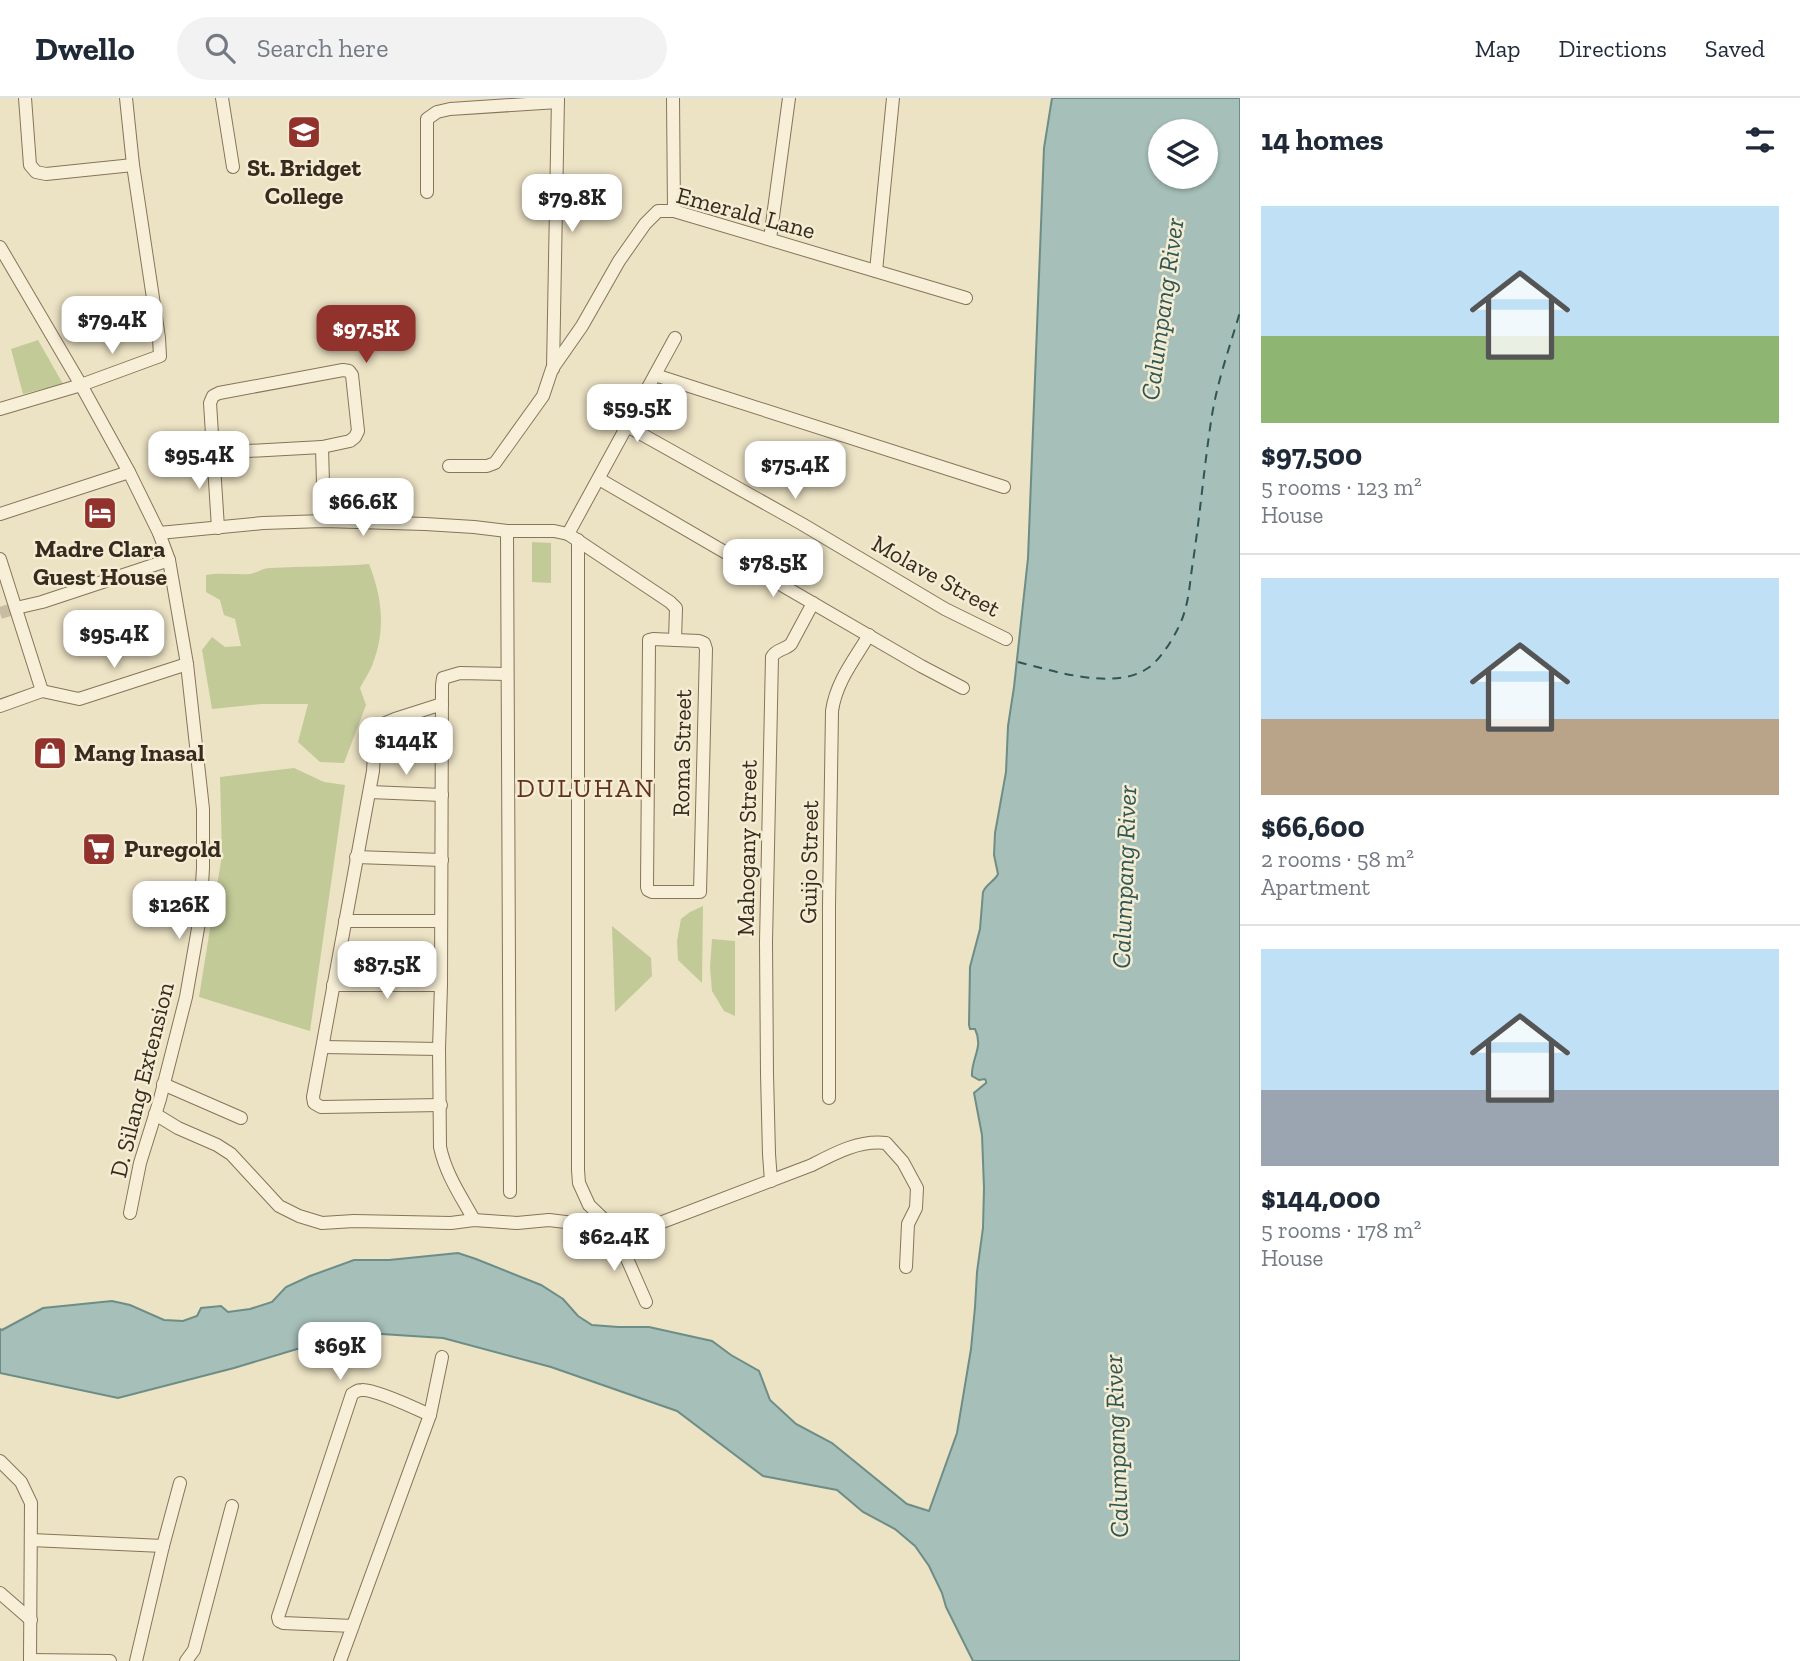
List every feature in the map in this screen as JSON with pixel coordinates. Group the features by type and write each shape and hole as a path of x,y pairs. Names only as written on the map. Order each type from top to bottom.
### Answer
{"street":[{"path":"24,98 30,165 36,172 46,174 133,164"},
{"path":"0,409 81,385 160,356 126,98"},
{"path":"222,98 233,167"},
{"path":"673,98 674,211"},
{"path":"770,239 789,98"},
{"path":"876,271 893,98"},
{"path":"427,192 427,119 437,112 450,109 558,100 552,369 543,396 495,463 487,466 449,466"},
{"name":"Emerald Lane","path":"552,369 582,326 619,261 645,224 658,211 674,211 966,298"},
{"name":"D. Silang Extension","path":"0,247 81,385 159,533 169,561 187,664 203,809 204,868 200,917 186,997 140,1163 130,1213"},
{"path":"646,1302 614,1229 589,1205 579,1183 573,537 599,480 675,338"},
{"path":"212,453 322,447 351,441 358,431 352,375 343,370 213,396 210,402 212,453 218,527"},
{"path":"655,375 1004,487"},
{"name":"Molave Street","path":"628,426 939,605 1006,639"},
{"path":"322,447 324,521"},
{"path":"0,514 129,472"},
{"path":"599,480 921,666 964,688"},
{"path":"159,533 324,521 554,531 573,537 674,606 675,640"},
{"path":"506,531 510,1192"},
{"path":"0,559 42,691"},
{"path":"16,608 169,561"},
{"name":"Mahogany Street","path":"771,1181 766,1074 766,942 772,657 777,651 791,644 813,603"},
{"name":"Guijo Street","path":"829,1098 832,711 840,681 869,635"},
{"name":"Roma Street","path":"649,640 675,640 699,641 704,643 706,649 700,892 652,892 647,887 649,640"},
{"path":"0,706 42,691 79,699 187,664"},
{"path":"474,1220 451,1181 440,1147 443,678 460,673 507,674"},
{"path":"440,1105 321,1107 314,1103 313,1097 370,792 374,754 383,724 442,704"},
{"path":"370,792 442,795"},
{"path":"356,858 442,860"},
{"path":"345,921 441,921"},
{"path":"333,985 441,985"},
{"path":"323,1047 439,1049"},
{"path":"163,1084 241,1118"},
{"path":"155,1114 231,1154 279,1206 322,1223 452,1223 474,1220 517,1223 549,1220 614,1229 644,1228 771,1181 861,1143 886,1143 903,1162 918,1198 908,1224 905,1267"},
{"path":"340,1661 430,1415 442,1357"},
{"path":"353,1626 283,1623 278,1617 352,1394 358,1390 366,1390 430,1415"},
{"path":"0,1461 21,1482 31,1503 30,1660 110,1661"},
{"path":"136,1661 180,1483"},
{"path":"186,1661 194,1650 232,1506"},
{"path":"32,1540 163,1546"},
{"path":"0,1593 31,1620"}],"green space":[{"path":"38,340 63,384 23,394 11,349"},
{"path":"532,542 551,543 551,583 532,582"},
{"path":"369,564 381,613 380,638 372,666 360,688 366,705 344,763 320,762 298,742 308,704 261,704 212,709 202,650 212,637 225,647 241,646 235,619 224,615 220,600 206,592 206,575 250,574 270,568"},
{"path":"294,768 324,782 345,785 310,1031 199,997 222,855 220,777"},
{"path":"703,906 702,983 678,960 677,941 681,919"},
{"path":"612,926 651,958 652,976 615,1012"},
{"path":"712,939 735,941 735,1016 724,1011 712,991"}],"water":[{"name":"Calumpang River","path":"1052,98 1240,98 1240,1661 973,1661 929,1566 915,1546 895,1529 863,1512 837,1490 763,1476 677,1411 551,1367 443,1338 366,1333 317,1343 118,1398 0,1373 0,1329 43,1308 112,1301 130,1305 164,1320 183,1321 197,1316 201,1308 221,1306 228,1312 272,1302 286,1287 354,1260 389,1260 458,1253 541,1285 563,1299 578,1316 592,1325 649,1327 712,1341 759,1371 770,1400 796,1424 832,1443 907,1504 929,1511 957,1433 971,1349 983,1228 984,1188 982,1135 974,1093 986,1081 972,1076 978,1042 975,1029 970,1029 969,1025 970,967 980,929 983,892 998,874 994,855 995,833 1006,772 1008,726 1028,558 1044,148"}],"ferry route":[{"path":"1018,662 1084,677 1119,678 1148,668 1171,642 1183,617 1187,600 1212,415 1240,312"}],"tunnel":[{"path":"0,613 16,608"}],"place":[{"name":"St. Bridget College","path":"304,132"},
{"name":"Madre Clara Guest House","path":"100,513"},
{"name":"Mang Inasal","path":"50,753"},
{"name":"Puregold","path":"99,849"}],"district":[{"name":"DULUHAN","path":"586,788"}]}
